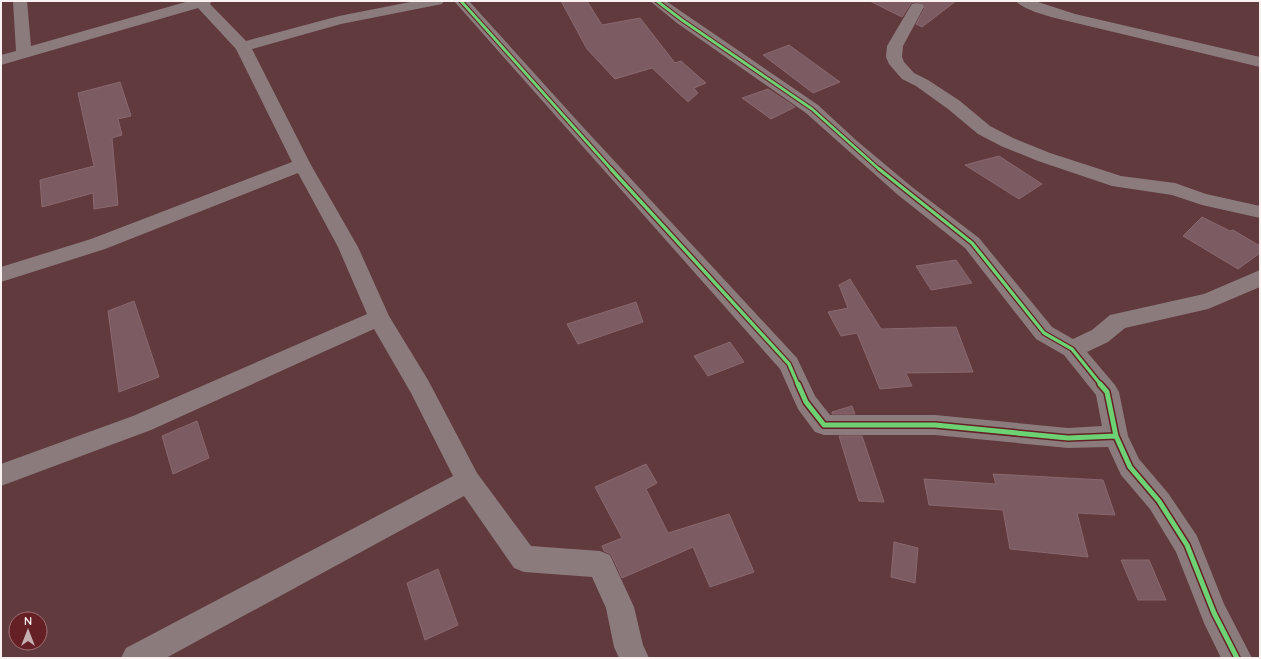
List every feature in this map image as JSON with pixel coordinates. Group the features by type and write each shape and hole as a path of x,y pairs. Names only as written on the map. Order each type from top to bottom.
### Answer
{"street":[{"path":"20,1 24,54"},
{"path":"243,47 339,20 437,1"},
{"path":"461,1 789,364 806,402 824,425 935,426 1068,438 1116,436"},
{"path":"658,1 682,20 812,109 851,145 905,191 972,243 1044,333 1072,350 1107,392 1116,436 1130,467 1160,501 1187,545 1214,613 1237,658"},
{"path":"1023,1 1041,10 1128,30 1219,54 1260,62"},
{"path":"1,60 203,2 243,47 302,165 348,247 379,318 420,387 468,481 524,559 600,564 620,607 634,658"},
{"path":"917,7 895,46 894,57 897,64 908,76 922,83 954,105 984,130 1007,142 1044,157 1119,182 1175,189 1202,199 1260,212"},
{"path":"1,275 98,244 302,165"},
{"path":"1072,350 1100,336 1118,321 1208,301 1260,278"},
{"path":"1,475 142,423 379,318"},
{"path":"136,658 468,481"}],"building":[{"path":"561,1 587,1 602,25 640,18 675,63 681,61 706,83 694,88 698,93 688,102 652,68 615,79 587,49"},
{"path":"870,1 956,1 922,27 916,24 925,8 922,3 911,3 902,17"},
{"path":"789,45 840,82 813,93 763,55"},
{"path":"120,82 131,116 118,119 122,135 112,138 118,205 94,209 93,193 42,207 40,180 94,166 78,93"},
{"path":"768,89 795,107 771,119 742,98"},
{"path":"999,156 1042,184 1019,199 965,165"},
{"path":"1202,217 1230,231 1233,230 1260,246 1260,253 1238,269 1183,236"},
{"path":"956,260 972,283 931,290 916,266"},
{"path":"850,279 881,329 956,327 973,372 906,373 912,386 880,389 857,333 841,336 828,312 848,308 839,285"},
{"path":"134,301 159,377 119,392 108,311"},
{"path":"636,302 643,322 578,344 567,324"},
{"path":"730,342 744,362 708,376 694,356"},
{"path":"852,406 855,414 832,414 832,412"},
{"path":"197,421 209,458 173,474 162,436"},
{"path":"839,436 862,436 884,502 859,501"},
{"path":"646,464 657,483 646,489 668,533 729,514 754,572 710,587 693,547 622,578 611,554 604,551 602,546 622,538 595,487"},
{"path":"993,474 1103,480 1115,515 1077,513 1088,557 1010,549 1003,510 929,505 924,479 996,484"},
{"path":"894,542 918,548 915,583 891,577"},
{"path":"1121,560 1149,560 1166,600 1138,600"},
{"path":"438,569 458,625 425,640 407,583"}],"cycle path":[{"path":"461,1 789,364 806,402 824,425 935,425 1068,438 1116,436"},
{"path":"657,1 682,20 812,109 851,145 905,191 972,243 1044,333 1072,349 1107,392 1116,436 1130,467 1159,501 1187,545 1214,613 1237,658"}]}
